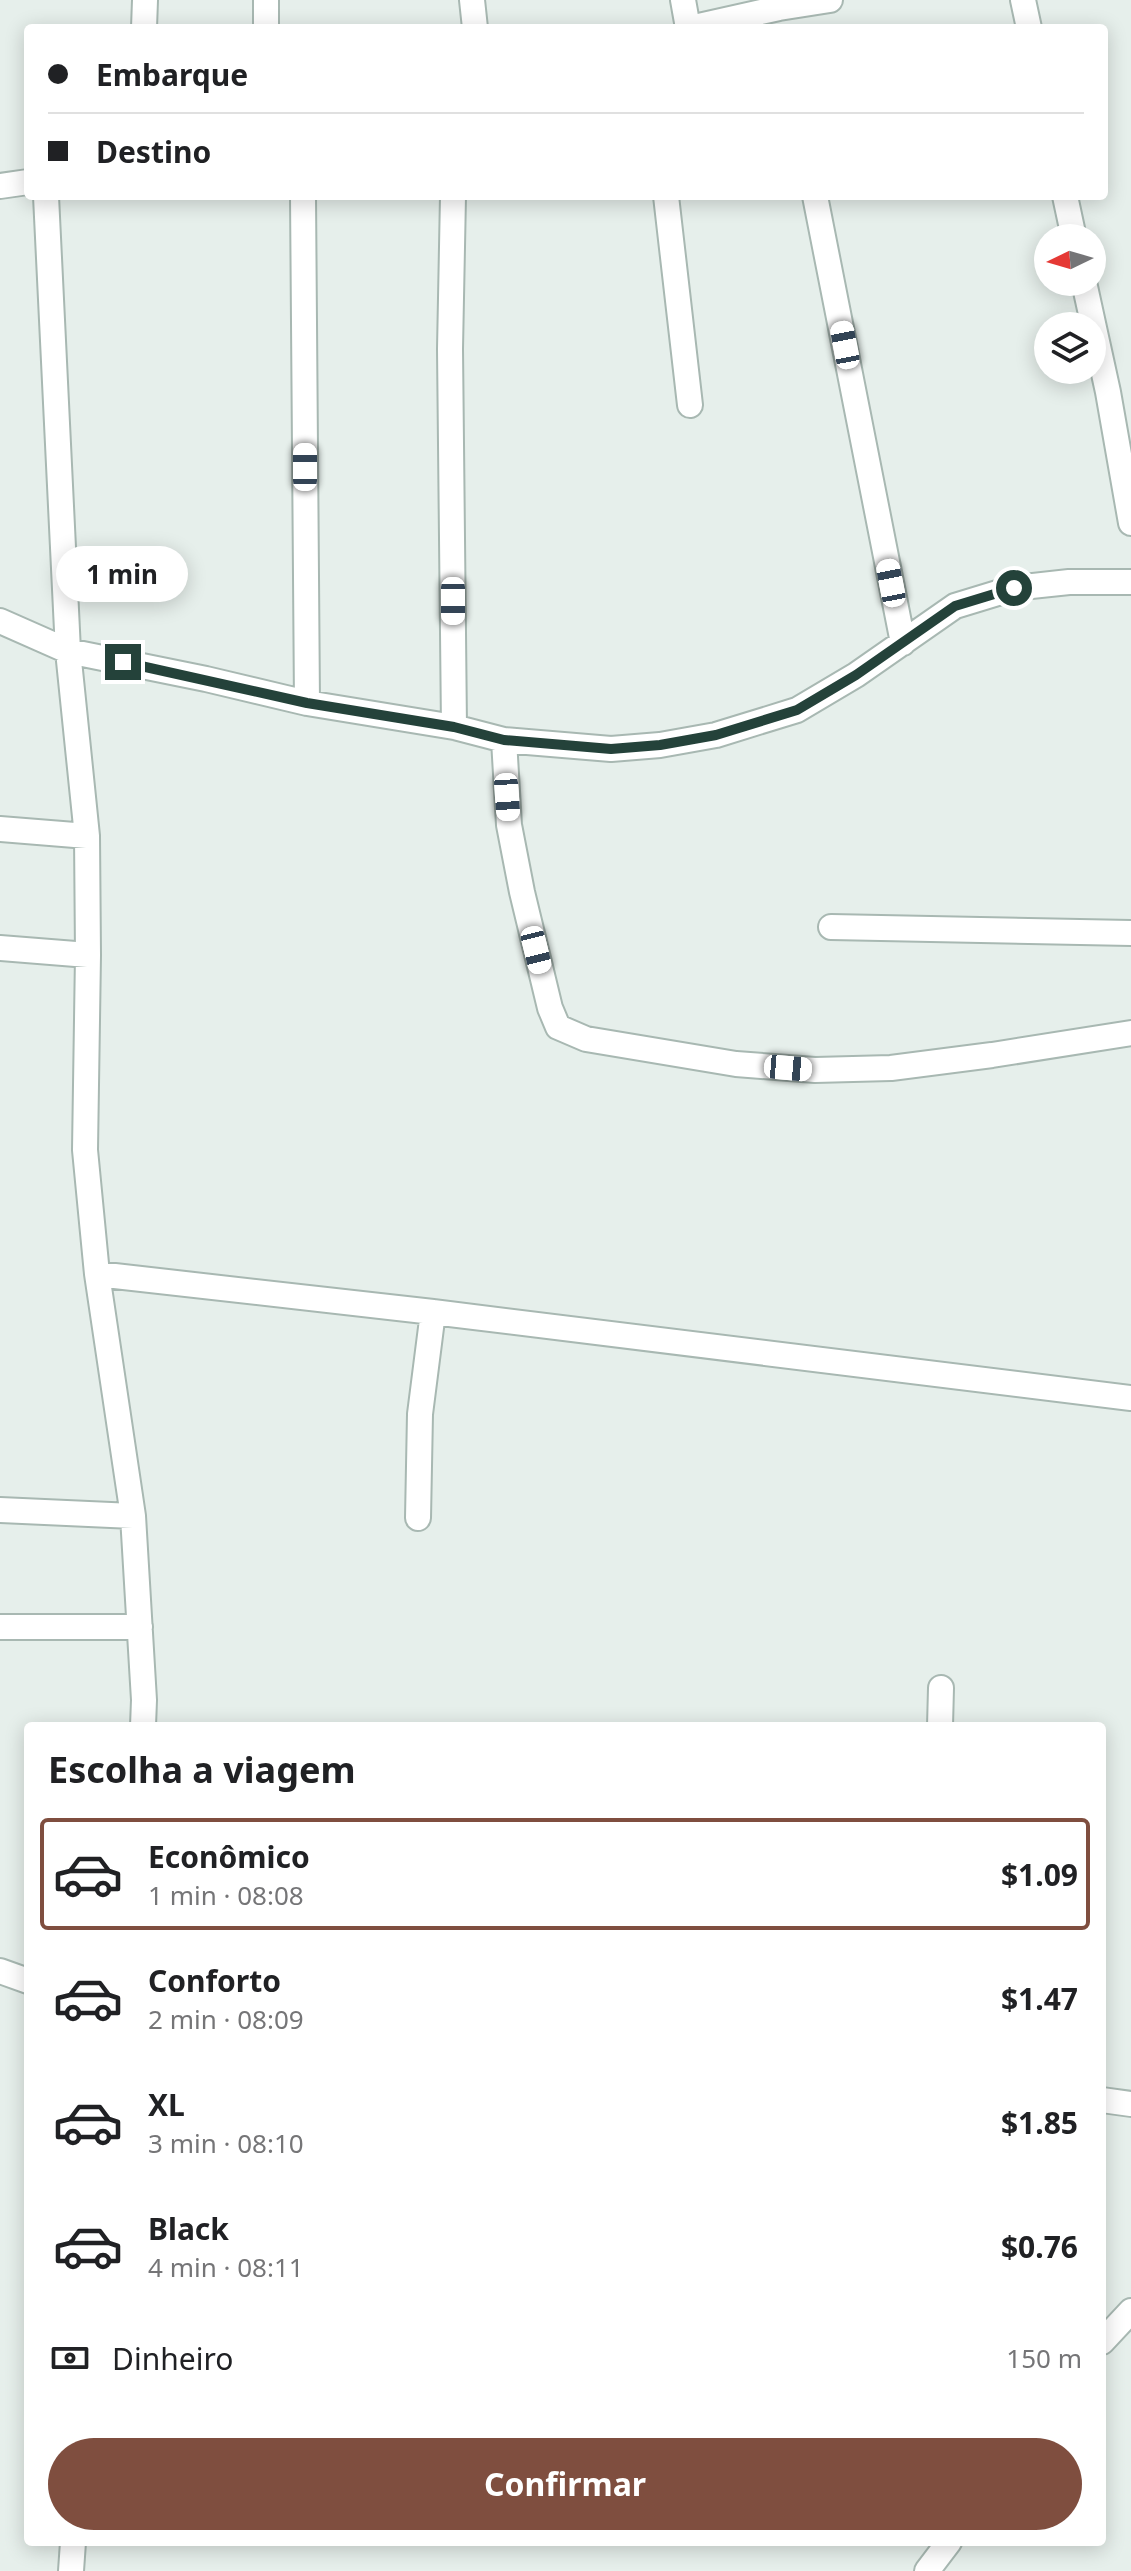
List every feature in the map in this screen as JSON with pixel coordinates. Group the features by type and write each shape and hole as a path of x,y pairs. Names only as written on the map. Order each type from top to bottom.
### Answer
{"street":[{"path":"144,24 145,0"},
{"path":"266,0 266,24"},
{"path":"472,0 475,24"},
{"path":"683,0 688,24"},
{"path":"726,24 781,18 830,0"},
{"path":"1023,0 1028,24"},
{"path":"0,186 24,183"},
{"path":"46,200 68,651 87,836 85,1150 97,1274 133,1516 143,1722"},
{"path":"303,200 307,703"},
{"path":"453,200 450,349 454,727"},
{"path":"666,200 690,405"},
{"path":"816,200 903,643"},
{"path":"1066,200 1071,224"},
{"path":"1089,296 1120,390 1131,523"},
{"path":"0,621 68,651 307,703 454,727 504,740 611,749 660,745 716,735 797,710 856,675 955,606 1014,588 1069,582 1131,582"},
{"path":"504,740 509,825 519,879 550,1008 558,1027 586,1039 736,1064 815,1070 891,1068 1131,1033"},
{"path":"0,829 87,836"},
{"path":"831,927 1131,933"},
{"path":"0,948 88,955"},
{"path":"97,1274 1131,1398"},
{"path":"418,1518 420,1414 433,1312"},
{"path":"0,1510 133,1516"},
{"path":"0,1627 140,1627"},
{"path":"940,1722 941,1688"},
{"path":"0,1971 24,1980"},
{"path":"1106,2101 1131,2104"},
{"path":"1106,2338 1131,2311"},
{"path":"71,2571 73,2546"},
{"path":"927,2571 946,2546"}],"route":[{"path":"123,662 307,703 454,727 504,740 611,749 660,745 716,735 797,710 856,675 955,606 1014,588"}]}
